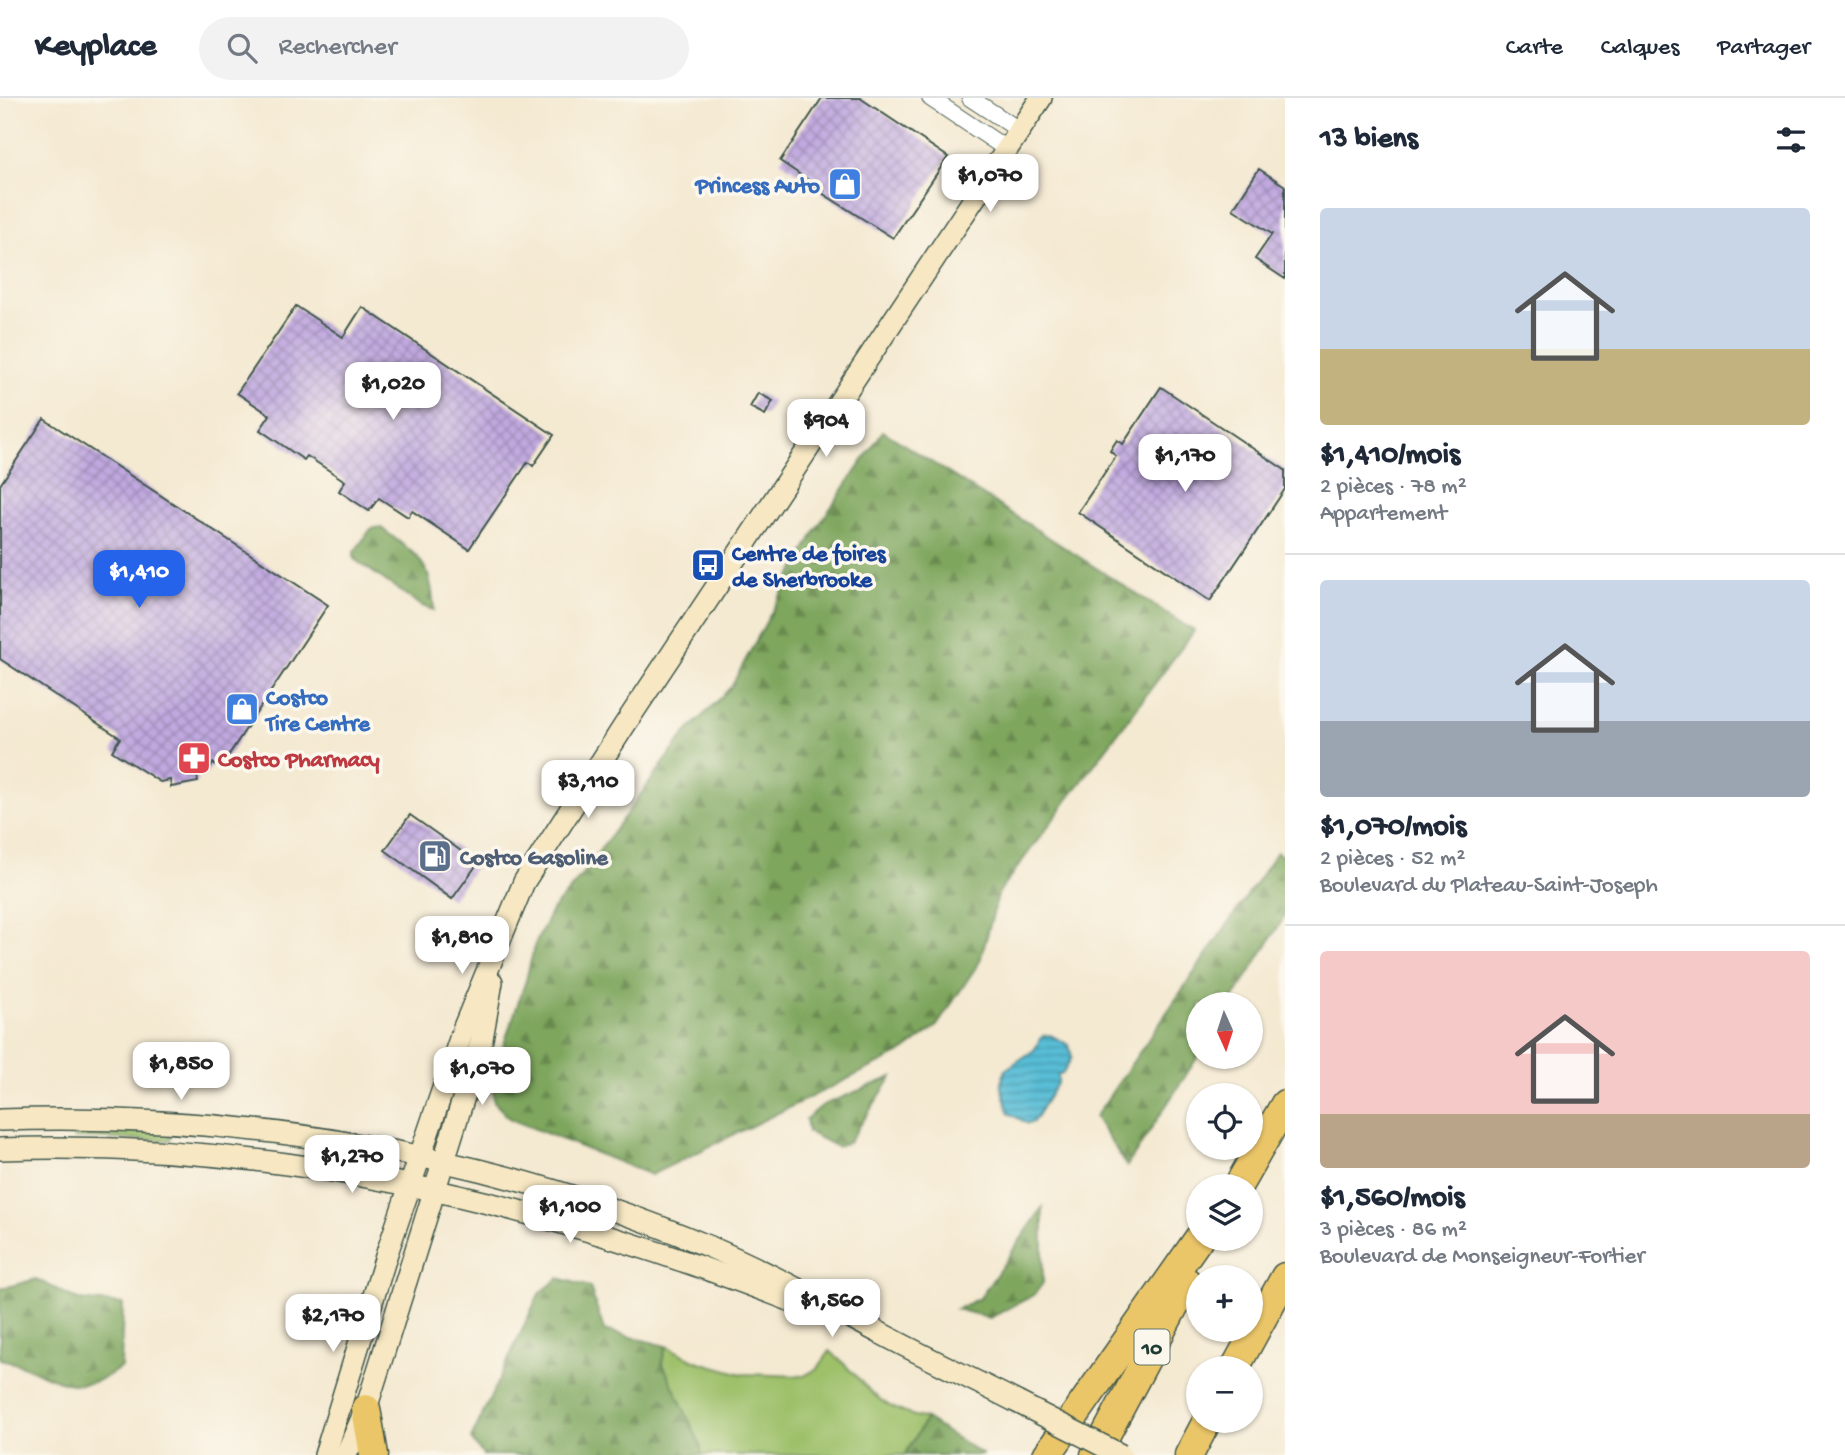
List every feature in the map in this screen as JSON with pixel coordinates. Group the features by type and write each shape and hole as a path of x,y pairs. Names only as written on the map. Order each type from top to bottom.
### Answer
{"highway":[{"path":"1244,1174 1285,1104"},
{"path":"1046,1455 1190,1251"},
{"name":"10","path":"1095,1455 1203,1251"},
{"path":"1243,1356 1285,1278"},
{"path":"366,1409 374,1455"},
{"path":"1189,1455 1201,1433"}],"main road":[{"path":"326,1455 411,1183 464,1027 516,899 546,845 1041,98"},
{"path":"346,1455 366,1409 482,1039 499,942"},
{"path":"0,1120 102,1119 219,1126 341,1141 421,1157 581,1200 673,1232 733,1257 1121,1455"},
{"path":"0,1149 128,1150 216,1156 435,1188 543,1216 641,1247 895,1341"}],"street":[{"path":"930,98 1007,150"},
{"path":"970,98 1020,130"}],"green space":[{"path":"883,431 1194,631 999,892 980,961 936,1027 901,1053 651,1175 510,1119 494,1102 492,1079 526,980 535,944 552,910 575,884 685,734 731,687 817,528"},
{"path":"380,527 413,553 426,569 434,610 422,606 354,559 354,552 371,529"},
{"path":"1277,852 1285,858 1285,916 1238,992 1186,992 1186,1069 1190,1069 1127,1166 1095,1117"},
{"path":"892,1077 849,1142 837,1147 808,1132 806,1119 823,1105"},
{"path":"74,1129 171,1133 170,1140 74,1138"},
{"path":"1043,1207 1043,1283 1034,1295 990,1318 956,1309 980,1298"},
{"path":"559,1278 590,1287 604,1330 666,1346 662,1362 700,1444 702,1455 483,1455 471,1439 539,1294"},
{"path":"36,1279 78,1300 123,1304 121,1367 104,1378 74,1384 0,1359 0,1289"},
{"path":"666,1346 696,1361 742,1374 804,1376 818,1368 830,1351 881,1400 907,1414 926,1419 905,1455 702,1455 662,1362"},
{"path":"926,1419 982,1454 982,1455 905,1455"}],"water":[{"path":"1050,1035 1069,1045 1072,1057 1063,1073 1058,1074 1058,1082 1033,1122 1028,1124 1009,1113 1001,1086 1005,1070 1034,1050 1043,1036"}],"building":[{"path":"822,98 860,98 948,157 893,238 822,193 824,191 780,161"},
{"path":"1259,169 1285,186 1285,279 1255,259 1272,234 1233,209"},
{"path":"296,306 343,337 362,307 554,435 533,466 528,462 469,549 412,511 408,517 379,498 369,511 339,491 345,481 307,456 304,460 260,430 270,415 237,393"},
{"path":"1161,387 1285,470 1285,489 1210,601 1078,512 1116,456 1110,451 1113,446 1117,440 1123,444"},
{"path":"758,393 773,401 765,415 750,407"},
{"path":"44,419 328,605 220,768 213,763 206,774 197,775 198,782 171,787 170,780 160,782 112,751 120,738 0,659 0,485"},
{"path":"410,815 478,863 452,899 385,850"}],"place":[{"name":"Princess Auto","path":"845,184"},
{"name":"Centre de foires de Sherbrooke","path":"708,565"},
{"name":"Costco Tire Centre","path":"242,709"},
{"name":"Costco Pharmacy","path":"194,758"},
{"name":"Costco Gasoline","path":"435,856"}]}
